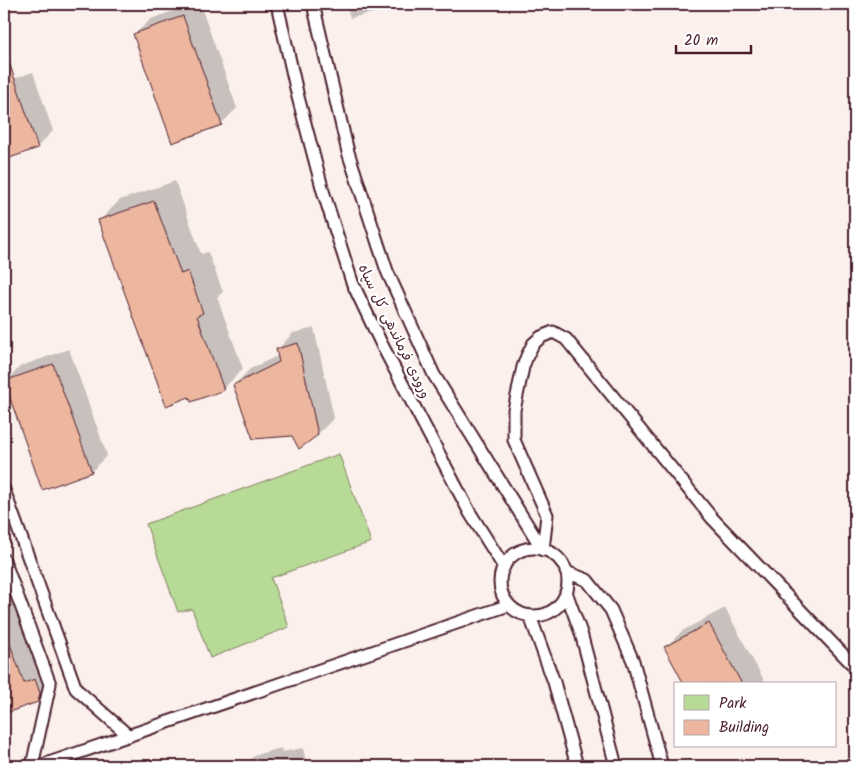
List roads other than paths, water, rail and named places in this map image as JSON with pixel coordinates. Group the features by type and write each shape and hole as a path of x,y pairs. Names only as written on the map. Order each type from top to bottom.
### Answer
{"lane":[{"name":"ورودی فرماندهی کل سپاه","path":"277,4 298,97 323,191 352,282 381,343 470,513 504,567"},
{"name":"ورودی فرماندهی کل سپاه","path":"313,4 348,152 387,271 434,375 543,550"},
{"path":"543,550 547,515 514,440 514,410 527,356 533,344 541,337 553,332 566,339 712,518 855,666"},
{"path":"4,490 76,689 129,736"},
{"path":"535,548 543,550 555,556 564,566 568,585 564,599 553,611 546,614 530,616 522,614 509,605 504,598 500,583 504,567 508,560 520,551 535,548"},
{"path":"4,560 50,684 32,766"},
{"path":"566,572 586,580 611,610 633,661 662,766"},
{"path":"566,592 582,633 616,766"},
{"path":"40,766 509,605"},
{"path":"530,616 554,682 577,766"}]}
